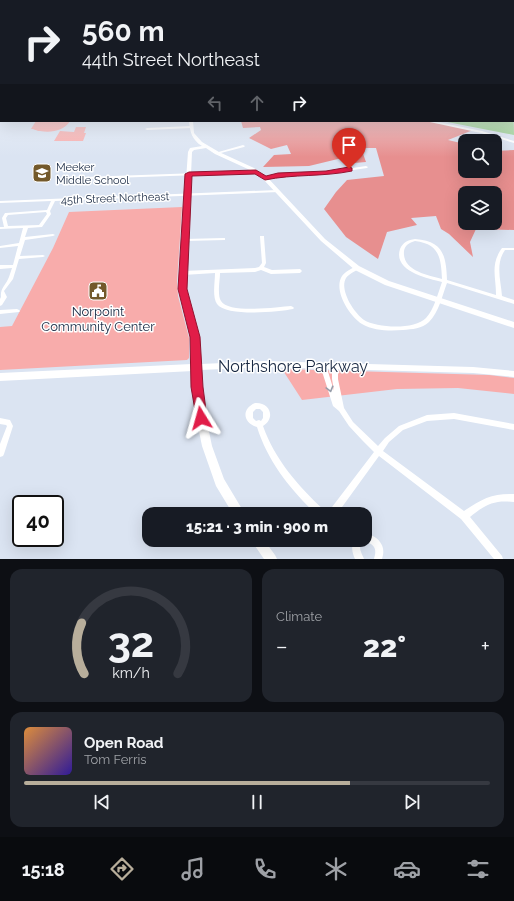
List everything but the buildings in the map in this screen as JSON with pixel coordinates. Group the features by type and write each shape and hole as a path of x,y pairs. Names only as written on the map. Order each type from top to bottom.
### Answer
{"street":[{"path":"432,122 482,132 514,142"},
{"path":"147,129 191,124 196,138 206,147 265,178 323,240 357,268 388,284 514,325"},
{"path":"217,153 243,146"},
{"path":"206,147 192,150 190,152 182,289 195,337 199,408 207,446 220,482 235,507"},
{"path":"265,178 278,175 326,174 366,167"},
{"path":"84,178 256,172"},
{"name":"45th Street Northeast","path":"0,202 278,191"},
{"path":"0,228 37,227 42,224 49,213 48,211 54,200"},
{"path":"0,213 6,214 48,211"},
{"path":"6,214 4,218 6,228"},
{"path":"0,304 4,297 1,292 11,279 26,227"},
{"path":"0,247 53,234"},
{"path":"261,268 264,263 262,237"},
{"path":"185,240 223,239"},
{"path":"357,268 344,277 343,288 346,302 350,310 356,317 367,324 387,328 415,327 422,325 430,318 444,281 444,265 438,249 430,243 422,241 409,241 406,243 402,257 406,266 414,271 444,281 514,302"},
{"path":"498,297 496,273 498,260 504,250 514,249"},
{"path":"17,258 43,256"},
{"path":"0,267 15,266"},
{"path":"183,273 255,270 261,268 271,272 300,271"},
{"path":"218,272 218,301 221,306 228,310 291,308"},
{"path":"0,312 17,311"},
{"name":"Northshore Parkway","path":"0,378 264,364 467,370 514,374"},
{"path":"323,365 333,400 342,409 352,424 379,452 464,516 499,559"},
{"path":"335,366 335,379 342,409"},
{"path":"337,507 387,440 401,428 427,418 454,416 514,427"},
{"path":"0,421 8,422 10,426 0,454"},
{"path":"260,423 270,453 281,469 305,498 315,507"},
{"path":"464,516 486,500 501,497 514,498"},
{"path":"372,539 378,545 380,554 378,559"},
{"path":"262,547 271,559"},
{"path":"356,547 356,551 360,559"}],"shaded area":[{"path":"35,122 69,122 61,129 48,132 31,129"},
{"path":"241,122 435,122 473,130 463,134 458,134 458,136 448,140 458,142 458,178 502,178 502,151 514,150 514,230 502,230 502,186 458,186 458,230 476,230 470,242 473,257 449,234 441,229 436,216 411,218 417,225 387,232 378,259 346,237 324,209 347,180 384,176 376,148 361,148 366,162 354,163 342,158 309,166 263,167 274,155 291,154 287,145 271,149 249,138 261,130 260,127 243,128"},
{"path":"447,122 514,122 514,135"},
{"path":"76,127 86,127 84,133 86,133 83,141 54,141 60,131 74,132"},
{"path":"182,207 177,282 178,296 189,338 189,358 187,360 0,370 0,327 12,326 53,248 69,212"},
{"path":"282,369 489,375 514,378 514,394 458,388 397,389 302,400"}],"place":[{"name":"Meeker Middle School","path":"42,173"},
{"name":"Norpoint Community Center","path":"98,291"}],"route":[{"path":"201,418 197,387 195,337 182,289 189,174 256,172 265,178 278,175 326,174 349,169"}]}
